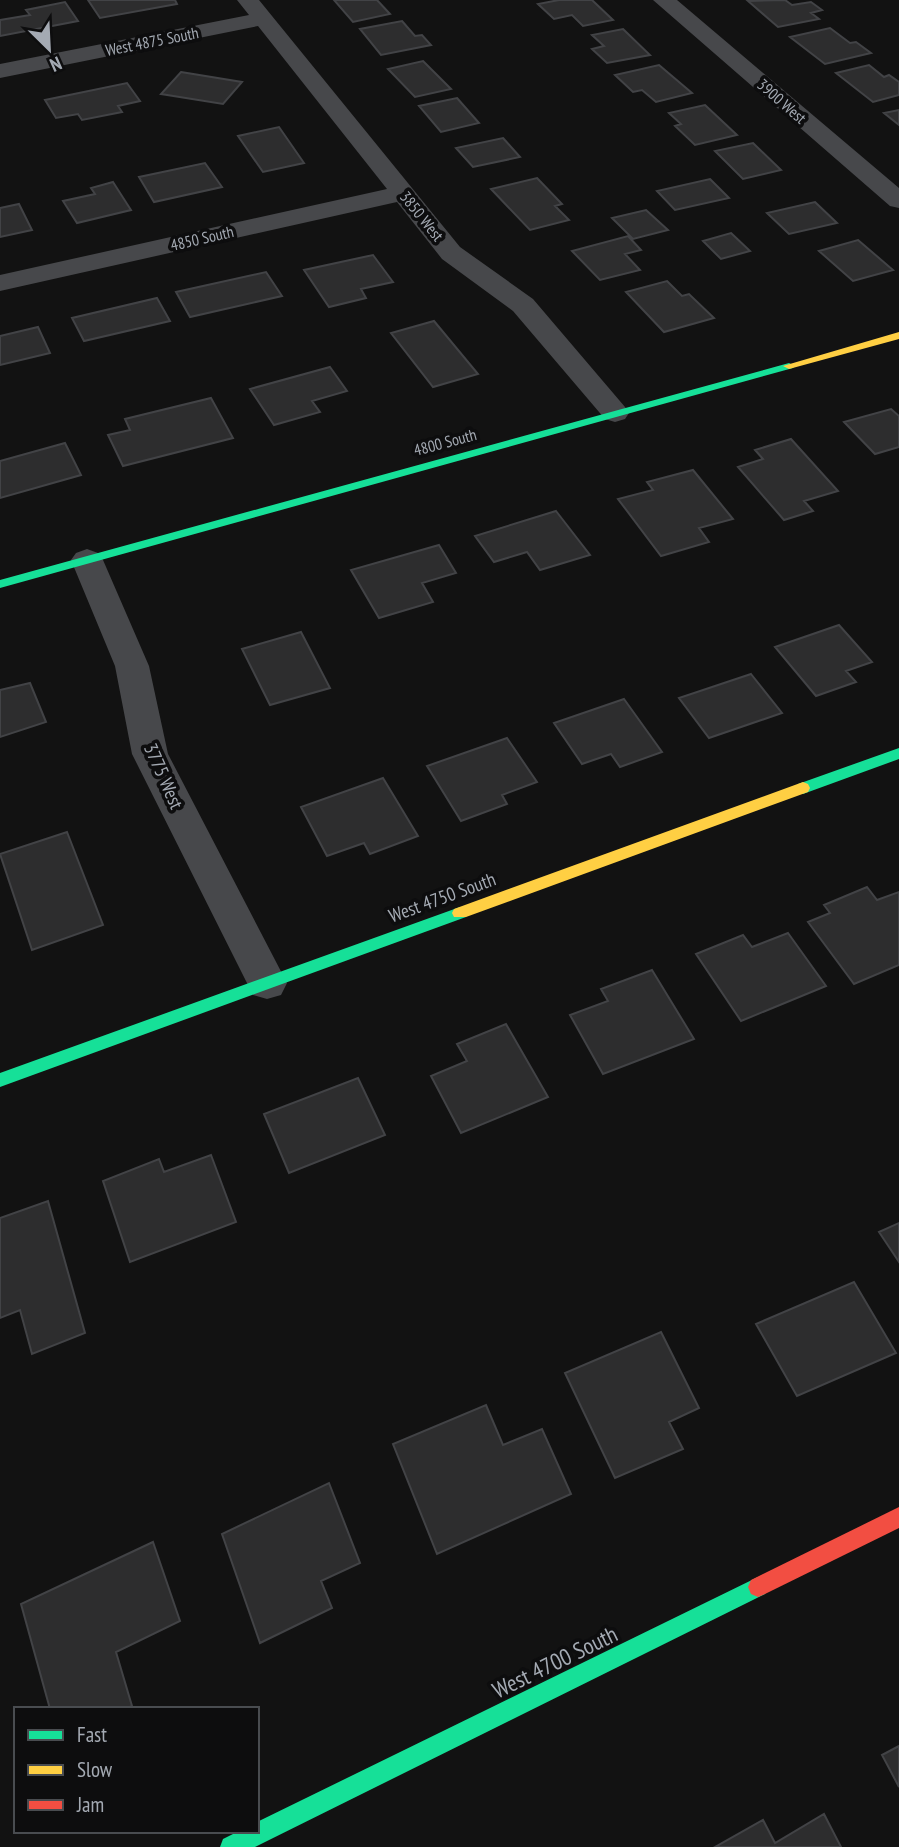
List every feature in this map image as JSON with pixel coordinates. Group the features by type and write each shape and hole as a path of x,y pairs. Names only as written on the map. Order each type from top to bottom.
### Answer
{"street":[{"name":"3900 West","path":"664,0 899,201"},
{"name":"West 4875 South","path":"0,71 256,9"},
{"name":"3850 West","path":"256,9 451,253 523,305 615,413"},
{"name":"4850 South","path":"0,283 403,193"},
{"name":"4800 South","path":"0,584 899,335"},
{"name":"3775 West","path":"86,560 132,666 150,754 267,983"},
{"name":"West 4750 South","path":"0,1080 899,753"},
{"name":"West 4700 South","path":"231,1847 899,1517"}],"building":[{"path":"88,0 175,0 177,4 100,18"},
{"path":"334,0 377,0 390,14 353,22"},
{"path":"559,0 592,0 613,20 583,26 572,15 554,19 538,4"},
{"path":"785,0 792,5 811,2 822,10 811,13 819,19 778,27 748,1"},
{"path":"65,2 78,21 0,36 0,20 30,15 26,10"},
{"path":"402,21 415,36 422,35 431,45 381,55 360,29"},
{"path":"830,28 850,43 856,42 871,53 825,64 790,37"},
{"path":"623,29 650,55 607,63 592,49 604,46 592,35"},
{"path":"423,61 451,89 415,97 388,69"},
{"path":"659,65 692,93 656,102 642,90 633,92 615,75"},
{"path":"869,65 884,77 889,75 899,82 899,95 873,102 836,73"},
{"path":"181,72 242,82 223,104 161,94"},
{"path":"127,83 140,101 118,106 122,112 82,120 78,114 56,118 45,100"},
{"path":"457,98 479,123 441,132 419,106"},
{"path":"705,105 737,135 695,145 675,126 681,124 669,113"},
{"path":"899,110 899,125 884,113"},
{"path":"279,127 304,163 263,172 238,136"},
{"path":"503,138 520,157 473,167 456,148"},
{"path":"753,143 781,170 743,179 715,151"},
{"path":"205,163 222,187 154,202 139,177"},
{"path":"537,178 562,204 555,206 569,220 530,230 491,189"},
{"path":"710,179 729,198 675,210 657,191"},
{"path":"113,182 131,210 77,223 63,201 95,194 91,188"},
{"path":"815,202 837,223 789,234 767,213"},
{"path":"19,204 32,230 0,237 0,208"},
{"path":"646,210 668,230 633,239 612,218"},
{"path":"731,233 750,251 721,259 703,241"},
{"path":"628,236 641,250 625,254 640,270 600,280 572,251"},
{"path":"858,240 893,270 853,281 819,251"},
{"path":"373,255 393,282 361,289 366,298 329,307 304,270"},
{"path":"266,272 282,296 190,317 176,292"},
{"path":"667,281 682,296 689,294 714,318 664,332 626,292"},
{"path":"157,298 170,321 84,341 72,318"},
{"path":"434,321 478,374 433,387 391,333"},
{"path":"38,327 50,353 0,365 0,336"},
{"path":"330,367 347,391 312,401 320,412 274,425 250,389"},
{"path":"211,398 233,438 123,466 108,435 130,430 125,419"},
{"path":"891,409 899,416 899,447 875,454 844,422"},
{"path":"791,439 838,491 804,501 813,511 784,520 738,467 763,459 755,450"},
{"path":"65,443 81,475 0,498 0,461"},
{"path":"693,470 733,519 699,528 709,542 661,556 618,499 653,490 647,482"},
{"path":"556,511 590,555 540,570 527,552 494,562 475,536"},
{"path":"439,545 456,573 422,583 433,602 379,618 351,570"},
{"path":"839,625 872,662 846,671 856,682 816,696 775,647"},
{"path":"301,632 330,688 270,705 242,649"},
{"path":"751,674 782,713 709,738 679,698"},
{"path":"30,683 46,722 0,737 0,690"},
{"path":"624,699 662,752 620,767 611,754 582,764 554,723"},
{"path":"507,738 537,782 502,795 507,804 461,821 427,766"},
{"path":"383,778 418,836 370,854 364,843 327,856 301,807"},
{"path":"67,832 103,925 32,950 0,854"},
{"path":"867,887 877,900 899,892 899,965 854,984 808,922 830,913 824,905"},
{"path":"788,933 826,986 741,1021 696,954 743,935 752,947"},
{"path":"652,970 694,1039 603,1074 570,1015 608,1001 601,989"},
{"path":"506,1024 548,1097 461,1133 431,1076 467,1061 457,1044"},
{"path":"358,1078 385,1135 289,1173 264,1114"},
{"path":"211,1155 236,1222 130,1262 103,1181 159,1159 164,1172"},
{"path":"48,1201 85,1333 32,1354 20,1310 0,1318 0,1218"},
{"path":"899,1223 899,1262 879,1232"},
{"path":"854,1282 896,1353 797,1396 756,1324"},
{"path":"661,1332 699,1408 669,1422 683,1449 615,1478 565,1373"},
{"path":"486,1405 503,1445 542,1429 571,1494 437,1554 393,1444"},
{"path":"329,1483 360,1563 321,1581 332,1608 260,1643 222,1534"},
{"path":"153,1542 180,1621 116,1652 132,1706 49,1707 21,1604"},
{"path":"899,1746 899,1787 882,1755"},
{"path":"824,1814 841,1847 715,1847 763,1820 775,1843"}],"traffic: fast":[{"path":"0,584 789,366"},
{"path":"803,788 899,753"},
{"path":"0,1080 460,913"},
{"path":"231,1847 758,1587"}],"traffic: slow":[{"path":"789,366 899,335"},
{"path":"460,913 803,788"}],"traffic: jam":[{"path":"758,1587 899,1517"}]}
